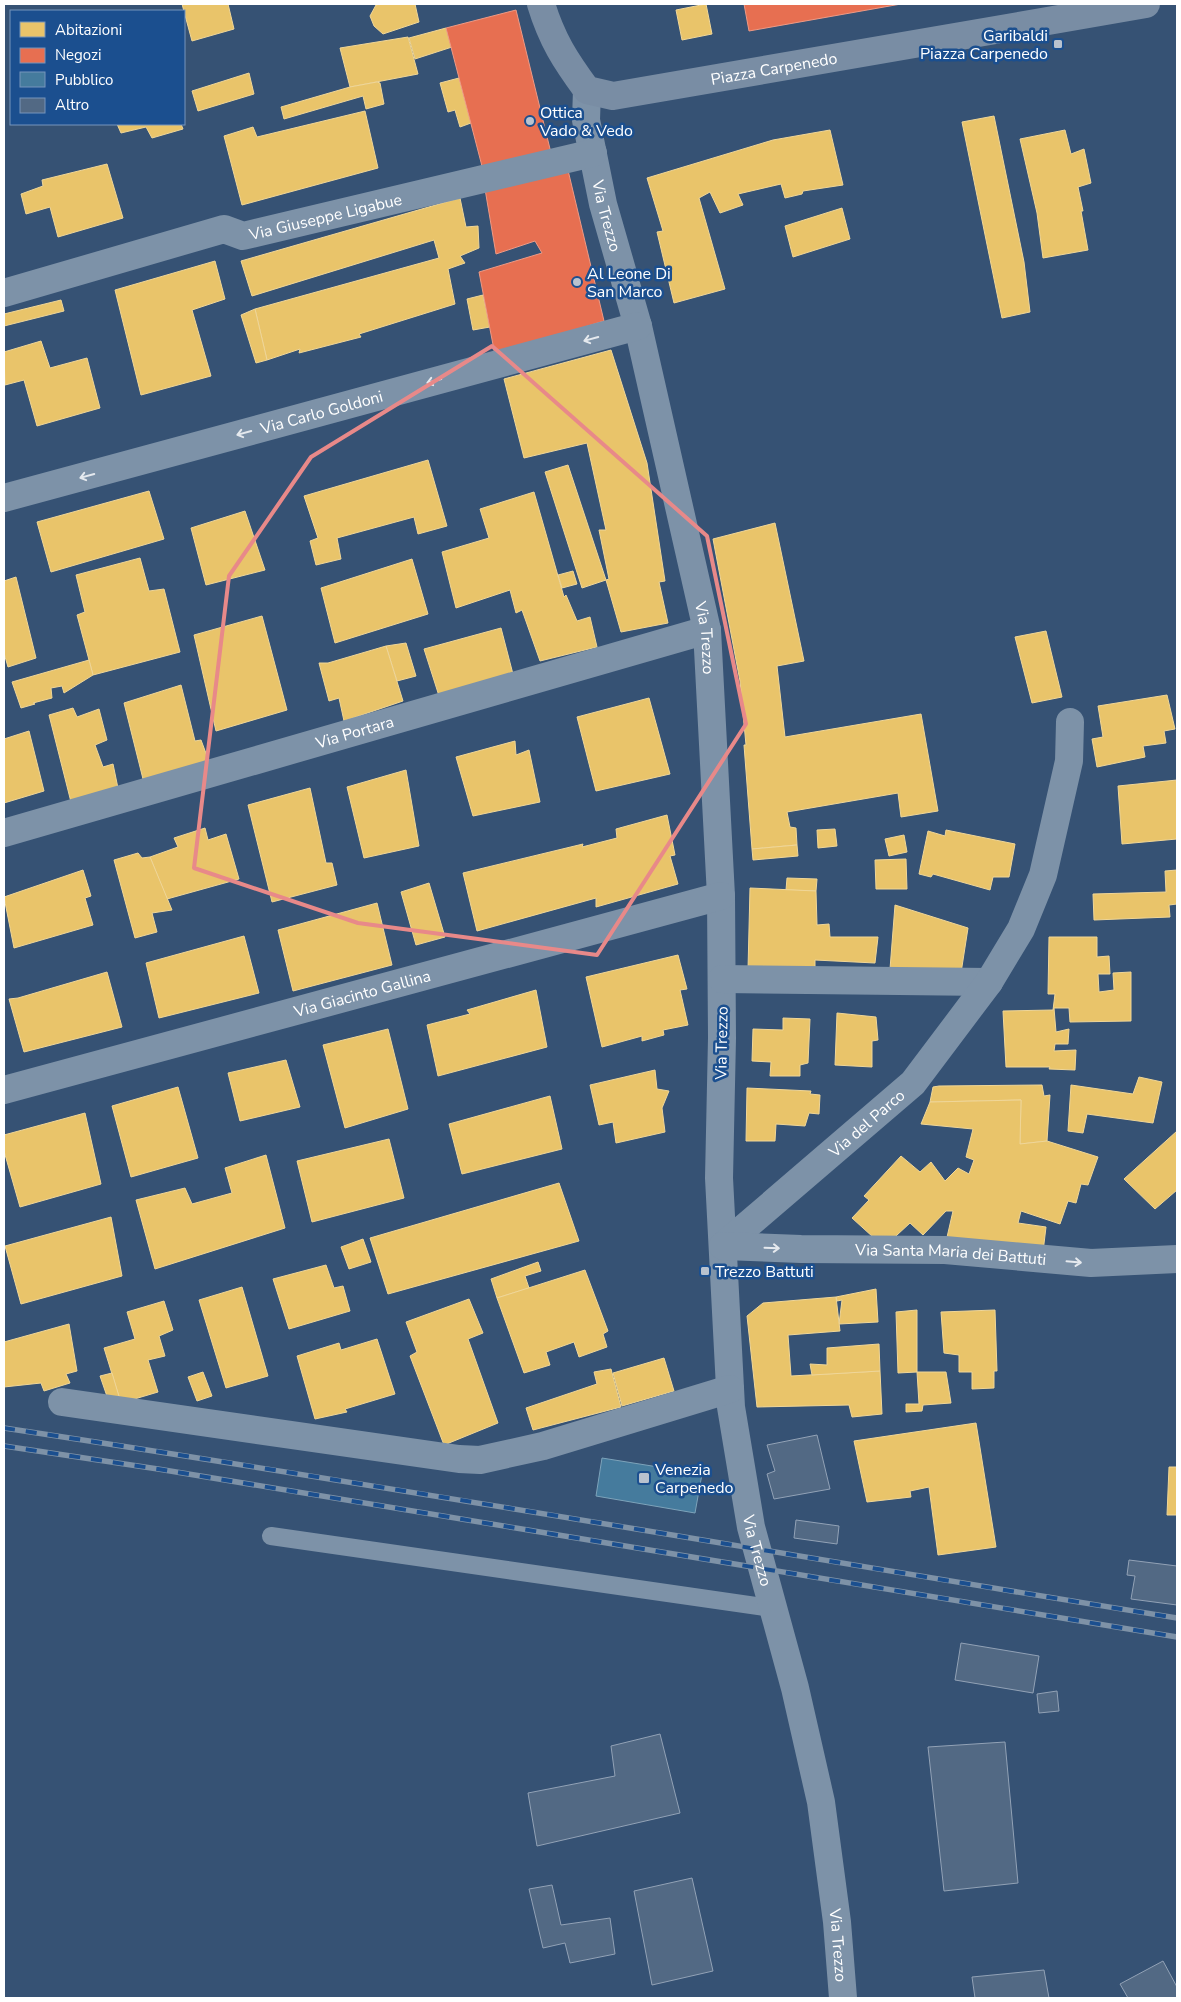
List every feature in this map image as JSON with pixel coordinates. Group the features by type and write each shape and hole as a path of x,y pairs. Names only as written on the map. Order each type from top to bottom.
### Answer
{"street":[{"path":"541,4 547,24 561,54 587,90"},
{"name":"Piazza Carpenedo","path":"587,90 613,96 1146,4"},
{"name":"Via Trezzo","path":"587,90 586,120 603,204 638,326 706,630 722,896 719,1178 730,1389 750,1527 795,1688 821,1802 837,1922 843,1998"},
{"name":"Via Giuseppe Ligabue","path":"4,293 224,229 243,236 593,153"},
{"name":"Via Carlo Goldoni","path":"4,498 638,326"},
{"name":"Via Portara","path":"4,833 706,630"},
{"name":"Via del Parco","path":"724,1246 913,1083 989,982 1021,929 1043,875 1069,761 1070,722"},
{"name":"Via Giacinto Gallina","path":"4,1090 722,896"},
{"path":"722,979 989,982"},
{"name":"Via Santa Maria dei Battuti","path":"724,1246 801,1249 945,1250 1091,1263 1177,1259"},
{"path":"62,1402 459,1459 480,1460 543,1446 730,1389"}],"lane":[{"path":"271,1536 772,1608"}],"highlighted area":[{"path":"492,346 707,536 746,724 597,955 358,923 194,868 229,576 311,457"}],"building: Abitazioni":[{"path":"182,4 228,4 234,29 192,41"},
{"path":"415,4 419,22 383,34 374,26 370,16 376,5"},
{"path":"706,4 712,34 682,40 676,10"},
{"path":"446,28 452,47 415,59 409,38"},
{"path":"408,37 418,74 350,87 340,48"},
{"path":"249,73 254,94 198,111 192,91"},
{"path":"459,78 471,123 460,127 455,110 448,112 440,83"},
{"path":"380,83 384,104 366,109 363,96 284,119 281,107 350,87"},
{"path":"365,111 378,168 242,205 224,136 253,127 257,137"},
{"path":"994,116 1024,262 1030,312 1002,318 962,122"},
{"path":"117,125 181,125 183,129 152,138 146,127 121,133"},
{"path":"830,130 843,185 803,191 802,194 785,198 781,184 738,194 743,205 720,213 710,192 699,198 725,289 674,303 657,232 663,231 647,178 773,140"},
{"path":"1065,130 1071,154 1084,149 1091,183 1078,187 1088,250 1043,258 1037,213 1020,139"},
{"path":"107,164 123,218 58,237 50,207 26,214 21,194 43,186 42,180"},
{"path":"460,198 466,227 478,226 479,248 460,256 465,263 448,269 455,304 359,334 361,337 299,353 300,349 267,360 255,309 439,258 434,240 252,296 241,261"},
{"path":"842,208 850,239 793,257 785,226"},
{"path":"215,261 225,299 192,310 211,376 141,395 115,290"},
{"path":"483,295 490,327 473,330 467,299"},
{"path":"61,300 64,311 4,326 4,314"},
{"path":"255,309 267,360 256,363 241,315"},
{"path":"41,341 50,368 87,358 100,408 37,426 24,380 5,385 4,352"},
{"path":"611,350 647,463 665,581 659,582 668,623 621,632 606,580 609,579 599,530 606,530 587,443 524,458 504,379"},
{"path":"428,460 447,526 418,534 414,517 337,538 341,559 316,565 310,541 318,538 304,496"},
{"path":"568,465 606,580 582,588 545,472"},
{"path":"149,491 164,539 51,572 37,522"},
{"path":"534,492 564,597 566,595 577,621 590,617 597,647 540,661 522,610 516,613 510,590 456,608 442,552 489,538 480,509"},
{"path":"245,511 265,570 206,585 191,528"},
{"path":"775,523 804,661 777,666 785,737 921,714 938,811 901,817 898,793 787,812 790,827 796,828 797,845 752,849 740,681 713,539"},
{"path":"140,558 149,591 164,589 180,652 93,675 77,615 85,612 76,575"},
{"path":"412,559 428,614 335,643 321,588"},
{"path":"573,571 577,584 562,588 558,575"},
{"path":"16,577 36,658 8,667 4,653 4,581"},
{"path":"262,616 287,710 216,731 194,635"},
{"path":"501,628 514,678 440,699 424,649"},
{"path":"1046,631 1062,697 1032,703 1015,637"},
{"path":"406,643 416,676 397,681 386,646"},
{"path":"386,646 403,701 344,721 339,698 329,701 319,663 328,663"},
{"path":"89,660 93,675 64,693 62,686 51,688 52,698 21,708 12,682"},
{"path":"181,685 195,741 201,740 210,764 144,783 124,703"},
{"path":"1167,695 1175,729 1164,731 1166,743 1143,746 1145,757 1097,767 1092,739 1103,737 1098,706"},
{"path":"649,698 670,774 596,791 577,717"},
{"path":"73,708 77,717 99,709 107,740 95,745 103,767 113,764 119,793 72,806 49,715"},
{"path":"29,731 44,791 4,803 4,739"},
{"path":"515,741 516,755 529,750 540,802 473,816 456,757"},
{"path":"406,770 419,846 364,858 347,787"},
{"path":"1177,780 1177,839 1122,844 1118,786"},
{"path":"310,788 326,863 332,863 337,885 272,902 248,805"},
{"path":"667,815 675,855 670,856 678,884 596,907 596,898 477,931 463,873 583,844 582,847 617,838 616,829"},
{"path":"205,828 208,840 226,834 239,879 167,899 150,857 178,847 174,838"},
{"path":"835,829 837,846 818,848 817,830"},
{"path":"946,830 1015,844 1009,877 993,877 990,890 933,874 931,877 919,874 928,831 945,836"},
{"path":"904,835 907,852 889,856 885,839"},
{"path":"797,845 798,856 753,860 752,849"},
{"path":"138,853 142,858 150,857 172,910 152,913 157,932 135,938 114,860"},
{"path":"906,859 907,889 876,889 875,860"},
{"path":"83,870 91,896 85,898 93,925 14,948 4,897"},
{"path":"1177,870 1177,904 1169,905 1170,917 1094,920 1093,894 1166,892 1165,871"},
{"path":"787,878 817,879 816,891 786,890"},
{"path":"429,883 445,937 416,945 401,892"},
{"path":"750,888 816,891 817,925 829,924 830,937 878,937 875,963 815,960 815,969 748,969"},
{"path":"377,903 392,965 293,991 278,930"},
{"path":"895,905 968,928 961,973 890,969"},
{"path":"244,936 259,993 159,1018 146,963"},
{"path":"1049,937 1097,937 1097,957 1109,956 1110,974 1098,974 1099,992 1114,990 1113,973 1131,972 1131,1021 1070,1022 1069,1008 1054,1008 1056,1032 1069,1029 1068,1044 1055,1044 1054,1051 1076,1050 1075,1070 1049,1069 1050,1067 1006,1067 1003,1011 1053,1010 1055,994 1048,994"},
{"path":"678,955 687,989 680,990 688,1025 663,1030 664,1035 642,1041 642,1036 602,1047 586,977"},
{"path":"107,972 122,1027 24,1052 9,999"},
{"path":"536,990 547,1047 438,1076 427,1025 470,1014 467,1010"},
{"path":"837,1013 876,1017 878,1040 872,1041 872,1067 835,1065"},
{"path":"783,1018 810,1019 808,1063 800,1065 800,1076 770,1076 771,1062 752,1061 753,1029 783,1030"},
{"path":"388,1029 408,1109 345,1128 323,1045"},
{"path":"286,1060 300,1107 240,1121 228,1073"},
{"path":"655,1070 657,1089 669,1091 662,1108 665,1132 616,1143 613,1122 599,1125 590,1085"},
{"path":"1139,1077 1162,1082 1153,1123 1087,1114 1083,1133 1068,1131 1071,1085 1133,1094"},
{"path":"1042,1085 1044,1096 1050,1095 1047,1141 1020,1144 1021,1100 930,1102 933,1087 939,1086"},
{"path":"178,1087 198,1158 131,1177 112,1106"},
{"path":"747,1088 811,1091 810,1094 820,1095 819,1114 809,1113 805,1126 776,1124 775,1141 746,1141"},
{"path":"550,1096 562,1149 462,1174 449,1124"},
{"path":"1021,1100 1020,1144 1047,1141 1098,1157 1088,1185 1081,1184 1076,1203 1068,1201 1060,1224 1021,1211 1018,1223 1046,1227 1043,1252 945,1246 953,1211 946,1211 923,1235 910,1223 884,1247 852,1218 869,1200 864,1196 901,1156 920,1172 931,1162 945,1181 958,1168 969,1174 974,1160 966,1157 973,1129 921,1124 930,1102"},
{"path":"85,1113 101,1184 20,1207 4,1151 4,1135"},
{"path":"1177,1131 1177,1190 1155,1209 1124,1179"},
{"path":"389,1139 404,1198 312,1222 297,1161"},
{"path":"266,1155 285,1228 155,1269 136,1200 185,1188 192,1204 232,1193 225,1168"},
{"path":"559,1183 579,1241 388,1294 370,1238"},
{"path":"111,1217 122,1276 21,1304 5,1246"},
{"path":"363,1239 371,1262 349,1269 341,1247"},
{"path":"538,1262 541,1271 525,1276 529,1288 497,1298 491,1279"},
{"path":"326,1265 334,1288 343,1286 350,1311 289,1329 273,1279"},
{"path":"585,1270 608,1331 603,1334 607,1347 579,1357 574,1342 546,1352 550,1365 524,1373 497,1298"},
{"path":"242,1287 268,1376 226,1388 199,1300"},
{"path":"876,1289 878,1322 839,1324 842,1300 837,1301 836,1297"},
{"path":"836,1297 840,1331 788,1335 791,1376 880,1371 882,1414 852,1417 849,1405 757,1407 747,1316 763,1303"},
{"path":"469,1299 483,1333 468,1339 498,1423 444,1445 410,1356 417,1352 406,1322"},
{"path":"164,1301 173,1330 159,1336 165,1356 148,1360 158,1392 121,1403 104,1348 135,1339 127,1312"},
{"path":"917,1310 917,1372 898,1373 896,1312"},
{"path":"995,1310 997,1371 994,1371 994,1388 972,1389 972,1372 959,1372 959,1355 944,1353 941,1312"},
{"path":"69,1324 77,1371 66,1374 70,1383 44,1391 41,1383 4,1387 4,1342"},
{"path":"377,1339 395,1394 345,1409 347,1412 315,1419 297,1356 339,1343 341,1350"},
{"path":"879,1344 880,1371 812,1375 810,1364 827,1365 827,1348"},
{"path":"664,1358 674,1391 622,1406 613,1373"},
{"path":"611,1369 621,1407 533,1430 526,1408 597,1384 594,1372"},
{"path":"203,1372 212,1396 197,1401 188,1377"},
{"path":"917,1372 946,1372 951,1403 923,1405 922,1411 906,1412 906,1404 919,1404"},
{"path":"112,1373 121,1403 110,1405 100,1376"},
{"path":"976,1423 996,1547 938,1555 929,1487 910,1491 911,1497 867,1502 854,1441"},
{"path":"1169,1467 1177,1467 1177,1515 1167,1515"}],"building: Negozi":[{"path":"744,4 901,4 749,31"},
{"path":"516,10 551,153 483,170 446,28"},
{"path":"567,166 604,321 495,355 479,272 542,253 535,241 496,254 485,189"}],"building: Pubblico":[{"path":"602,1458 702,1474 695,1513 596,1496"}],"building: Altro":[{"path":"817,1435 830,1489 774,1499 767,1474 775,1471 767,1445"},
{"path":"796,1520 839,1526 837,1544 794,1538"},
{"path":"1129,1560 1177,1566 1177,1605 1131,1599 1135,1576 1127,1575"},
{"path":"961,1643 1039,1656 1033,1693 955,1680"},
{"path":"1057,1691 1059,1711 1039,1713 1037,1694"},
{"path":"660,1734 680,1813 537,1846 528,1793 615,1776 611,1746"},
{"path":"1005,1742 1018,1883 944,1891 928,1747"},
{"path":"692,1878 713,1971 652,1985 634,1891"},
{"path":"552,1885 561,1925 610,1918 615,1954 570,1963 565,1943 543,1948 529,1889"},
{"path":"1163,1961 1177,1987 1177,1998 1128,1998 1120,1984"},
{"path":"1044,1970 1049,1998 975,1998 972,1977"}],"railway":[{"path":"4,1428 444,1497 1177,1618"},
{"path":"4,1446 158,1469 1177,1637"}],"place":[{"name":"Garibaldi Piazza Carpenedo","path":"1058,44"},
{"name":"Ottica Vado & Vedo","path":"530,121"},
{"name":"Al Leone Di San Marco","path":"577,282"},
{"name":"Trezzo Battuti","path":"705,1271"},
{"name":"Venezia Carpenedo","path":"644,1478"}]}
